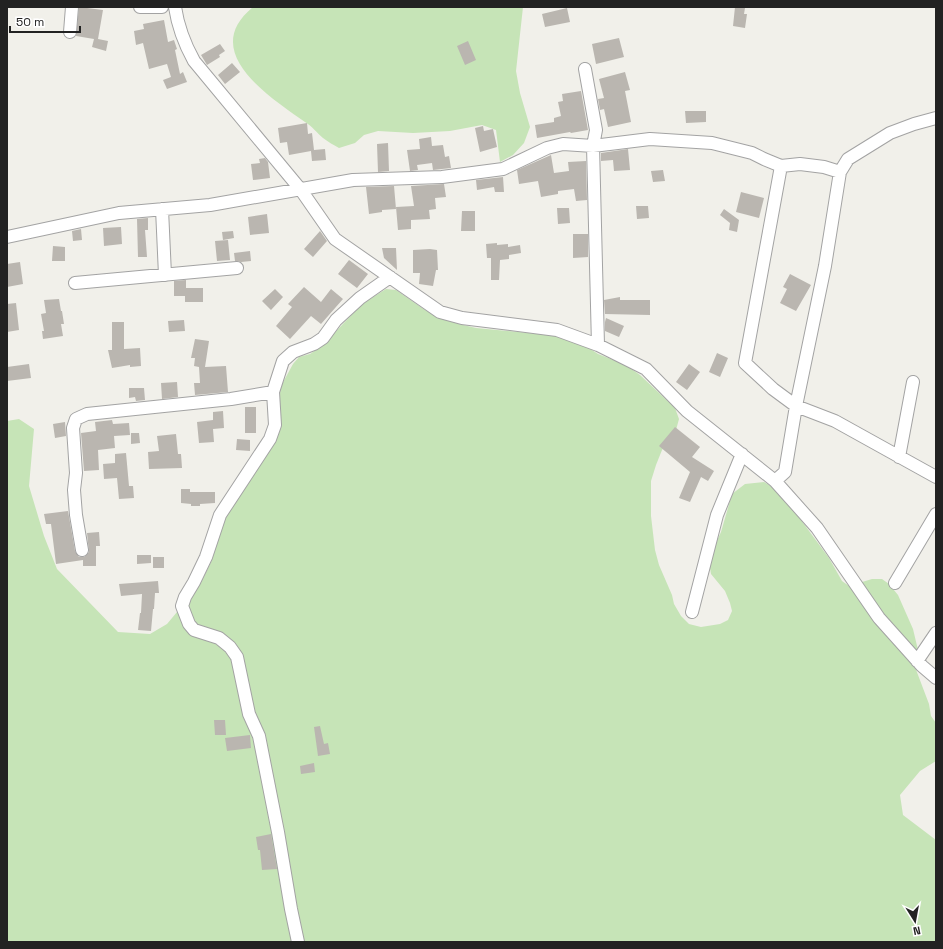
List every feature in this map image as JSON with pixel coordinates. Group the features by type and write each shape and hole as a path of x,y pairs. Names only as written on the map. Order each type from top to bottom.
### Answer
{"street":[{"path":"70,32 72,7"},
{"path":"140,7 162,7"},
{"path":"175,7 177,21 184,42 194,61 301,190 335,239 440,312 462,318 557,330 598,345 646,369 687,411 775,481 817,528 879,618 917,661 936,678"},
{"path":"585,69 596,130 593,146 598,345"},
{"path":"775,481 785,472 796,406 825,266 840,172 848,159 890,132 936,118"},
{"path":"7,237 119,213 210,205 353,180 442,177 502,169 547,148 563,144 593,146 650,139 712,143 752,153 781,166 800,164 824,167 840,172"},
{"path":"781,166 745,363 773,389 796,406 835,421 936,478"},
{"path":"162,209 165,275"},
{"path":"75,283 237,268"},
{"path":"298,942 290,909 278,832 259,736 249,714 237,657 230,646 219,638 194,630 189,624 182,606 206,557 220,515 270,439 275,425 273,392 283,361 293,352 314,344 323,338 336,320 360,298 390,277"},
{"path":"899,457 913,382"},
{"path":"82,550 76,516 74,490 76,473 73,428 76,419 87,414 231,400 273,392"},
{"path":"692,612 717,515 742,454"},
{"path":"895,583 936,514"},
{"path":"917,661 936,633"}],"green space":[{"path":"253,7 523,7 516,71 520,93 530,127 524,143 513,155 500,162 496,130 482,125 450,131 413,133 378,131 364,135 355,143 339,148 321,136 310,125 274,100 245,72 236,57 233,40 238,24"},
{"path":"386,289 396,290 425,310 459,324 476,328 561,336 583,344 598,354 630,368 640,375 675,408 679,419 676,430 662,450 651,481 651,516 655,550 659,565 672,595 674,604 681,616 689,624 701,627 720,624 728,620 732,611 725,591 711,574 709,562 712,551 721,532 732,494 745,484 764,482 783,497 829,558 842,581 849,586 872,579 882,579 889,584 898,595 913,629 918,650 915,667 929,704 931,716 936,723 936,761 920,771 900,795 903,815 936,840 936,942 7,942 7,421 19,419 34,429 29,486 44,536 57,569 118,632 150,634 167,624 187,603 201,583 212,560 223,518 273,442 281,386 293,364 299,357 310,354 322,346 362,304"}],"building":[{"path":"79,7 103,10 98,39 108,41 106,51 92,47 94,39 76,36"},
{"path":"735,7 745,8 744,14 747,14 745,28 733,26"},
{"path":"567,8 570,22 545,27 542,14"},
{"path":"164,20 168,42 174,40 177,49 175,50 180,74 183,72 187,82 167,89 163,80 171,77 167,64 149,69 143,43 136,45 134,31 144,29 143,24"},
{"path":"619,38 624,57 596,64 592,44"},
{"path":"468,41 476,60 465,65 457,46"},
{"path":"220,44 225,51 219,55 220,57 207,65 201,55"},
{"path":"232,63 240,72 225,84 218,75"},
{"path":"625,72 630,90 625,91 631,122 608,127 604,109 600,110 598,99 604,98 599,79"},
{"path":"581,91 588,130 537,138 535,125 554,122 554,118 561,116 558,102 563,101 562,94"},
{"path":"685,111 706,111 706,122 686,123"},
{"path":"307,123 308,134 312,133 314,150 325,149 326,160 312,161 311,151 289,155 287,142 280,143 278,128"},
{"path":"483,126 484,131 493,129 497,147 480,152 475,128"},
{"path":"431,137 432,146 443,145 445,157 449,156 451,168 433,170 432,163 417,165 418,170 410,171 407,150 420,149 419,139"},
{"path":"388,143 389,171 378,172 377,144"},
{"path":"628,149 630,170 614,171 613,160 601,161 601,153"},
{"path":"551,155 554,173 569,171 568,162 586,161 587,200 576,201 574,189 558,191 558,194 541,197 538,181 519,184 517,170"},
{"path":"265,158 268,162 270,178 253,180 251,164 260,163 259,159"},
{"path":"663,170 665,181 653,182 651,171"},
{"path":"503,177 504,192 495,192 494,187 477,190 476,180"},
{"path":"444,184 446,197 435,198 436,209 429,210 430,219 411,220 411,229 398,230 396,207 414,206 411,186"},
{"path":"394,186 396,209 382,210 382,212 369,214 366,187"},
{"path":"741,192 764,198 759,218 736,212"},
{"path":"636,206 648,206 649,218 637,219"},
{"path":"557,208 569,208 570,223 558,224"},
{"path":"724,209 739,220 737,232 729,230 730,223 720,215"},
{"path":"462,211 475,211 475,231 461,231"},
{"path":"267,214 269,233 250,235 248,217"},
{"path":"148,218 148,230 145,230 147,257 138,257 137,219"},
{"path":"121,227 122,244 104,246 103,228"},
{"path":"81,229 82,240 73,241 72,231"},
{"path":"233,231 234,238 223,240 222,232"},
{"path":"320,231 327,241 313,257 304,249"},
{"path":"573,234 588,234 588,257 573,258"},
{"path":"228,240 230,260 217,261 215,241"},
{"path":"497,243 497,245 508,244 508,247 520,245 521,253 509,255 509,259 500,260 499,280 491,280 491,258 487,258 486,244"},
{"path":"53,246 65,247 65,261 52,261"},
{"path":"382,248 396,248 397,270 384,258"},
{"path":"413,250 437,250 438,270 436,270 433,286 419,284 420,273 413,273"},
{"path":"250,251 251,261 235,261 234,253"},
{"path":"349,260 368,274 357,288 338,274"},
{"path":"20,262 23,284 7,287 7,264"},
{"path":"790,274 811,285 796,311 780,303 787,289 783,287"},
{"path":"186,280 186,288 203,288 203,302 185,302 185,296 174,296 174,281"},
{"path":"304,287 321,302 331,289 343,299 321,324 311,316 290,339 276,326 292,307 288,304"},
{"path":"275,289 283,297 271,310 262,301"},
{"path":"620,297 620,300 650,300 650,315 605,314 604,300"},
{"path":"59,299 64,324 61,324 63,336 43,339 42,331 44,331 41,314 46,313 44,300"},
{"path":"16,303 19,330 7,332 7,304"},
{"path":"606,318 624,326 619,337 605,331"},
{"path":"184,320 185,331 169,332 168,321"},
{"path":"112,322 124,322 124,349 140,348 141,366 130,367 130,365 112,368 108,350 112,350"},
{"path":"195,339 209,341 205,367 226,366 228,392 195,395 194,383 200,383 199,367 194,366 195,358 191,358"},
{"path":"717,353 728,358 720,377 709,372"},
{"path":"29,364 31,378 7,381 7,367"},
{"path":"689,364 700,372 687,390 676,382"},
{"path":"177,382 178,397 162,399 161,383"},
{"path":"129,388 144,388 145,400 136,401 135,397 129,398"},
{"path":"245,407 256,407 256,433 245,433"},
{"path":"223,411 224,428 213,429 214,442 199,443 197,422 213,420 213,412"},
{"path":"112,420 113,424 129,423 130,435 114,436 115,448 98,450 99,470 84,471 81,433 96,431 95,422"},
{"path":"65,422 66,436 55,438 53,424"},
{"path":"675,427 700,447 692,457 714,471 708,481 701,477 690,502 679,498 690,472 659,446"},
{"path":"131,433 139,433 140,443 131,444"},
{"path":"176,434 178,454 181,454 182,468 149,469 148,452 159,451 157,436"},
{"path":"237,439 250,440 250,451 236,450"},
{"path":"126,453 129,486 133,486 134,498 119,499 117,478 104,479 103,464 115,463 115,454"},
{"path":"181,489 190,489 190,492 215,492 215,503 191,506 191,504 181,503"},
{"path":"68,511 75,551 79,557 84,557 89,552 87,533 99,532 100,546 96,546 96,566 83,566 83,560 56,564 51,524 46,524 44,514"},
{"path":"137,555 151,555 151,563 137,564"},
{"path":"153,557 164,557 164,568 153,568"},
{"path":"158,581 159,593 155,593 151,631 138,630 142,594 121,596 119,584"},
{"path":"214,720 225,720 226,735 215,735"},
{"path":"320,726 324,744 328,743 330,754 318,756 314,727"},
{"path":"250,735 251,748 227,751 225,738"},
{"path":"314,763 315,772 301,774 300,766"},
{"path":"271,834 277,869 262,870 260,850 258,850 256,837"}]}
